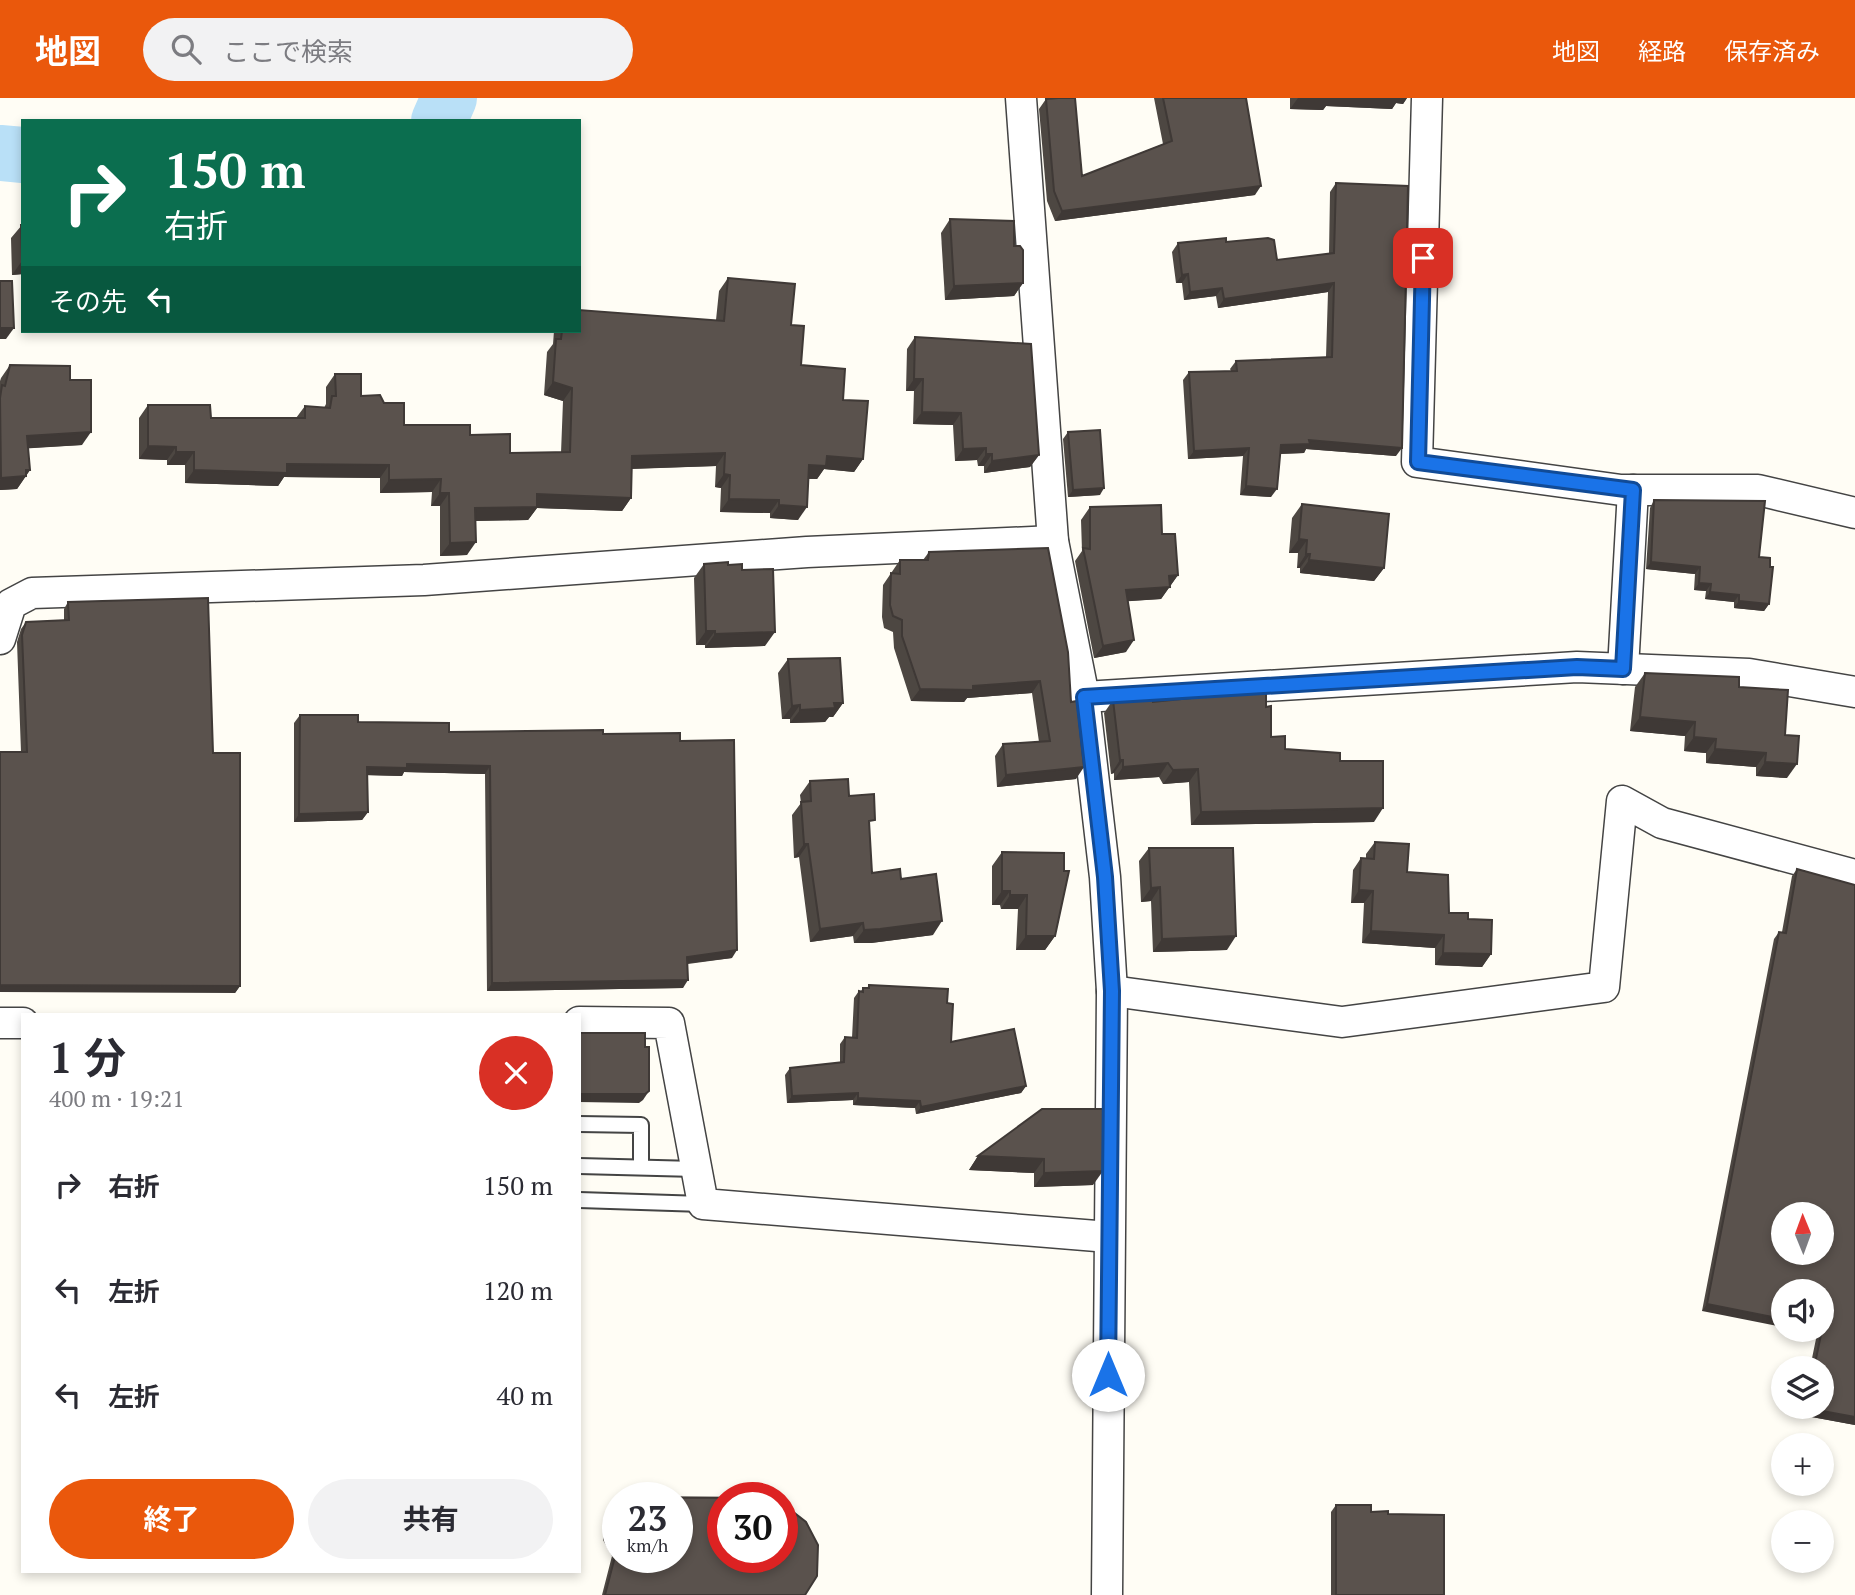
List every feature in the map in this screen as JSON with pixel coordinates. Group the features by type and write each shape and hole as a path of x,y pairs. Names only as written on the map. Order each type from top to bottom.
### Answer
{"street":[{"path":"1021,98 1053,541 1084,697 1105,877 1112,991 1107,1595"},
{"path":"1427,98 1418,462 1633,490 1758,490 1855,513"},
{"path":"1623,669 1633,490"},
{"path":"0,639 11,604 32,593 424,580 807,552 1053,541"},
{"path":"1084,697 1577,667 1749,674 1855,692"},
{"path":"1112,991 1342,1022 1604,987 1622,801 1662,822 1855,875"},
{"path":"0,1023 21,1023"},
{"path":"581,1023 669,1023 703,1204 1109,1237"}],"lane":[{"path":"581,1124 640,1125 641,1167"},
{"path":"581,1166 696,1169"},
{"path":"581,1200 703,1204"}],"building":[{"path":"1075,98 1082,176 1172,141 1163,98 1246,98 1261,186 1062,211 1054,191 1046,99"},
{"path":"1336,183 1408,186 1402,448 1309,440 1310,444 1281,445 1277,489 1246,486 1249,448 1194,451 1189,372 1237,371 1236,361 1332,357 1334,283 1224,299 1222,288 1190,292 1188,274 1182,275 1178,243 1226,238 1226,242 1268,238 1274,240 1277,260 1334,253"},
{"path":"950,219 1014,221 1014,246 1020,246 1023,250 1023,283 954,286"},
{"path":"728,278 795,284 791,325 804,326 801,365 845,369 843,400 868,401 863,459 827,456 826,466 809,465 807,507 779,505 779,500 729,499 730,475 724,474 725,453 632,456 631,498 537,494 537,507 475,508 476,542 450,543 449,493 440,493 441,479 389,480 389,465 287,464 287,473 194,470 194,452 176,452 176,447 148,446 148,405 210,405 211,418 305,418 305,406 330,408 332,396 336,396 335,374 361,374 361,396 380,395 384,403 404,403 404,425 470,425 470,435 510,434 510,453 570,452 572,388 553,382 556,339 561,339 562,333 581,333 581,310 724,321"},
{"path":"0,281 12,281 14,328 0,328"},
{"path":"915,337 1031,344 1039,455 992,461 992,454 986,454 986,448 963,449 961,413 922,412 923,379 914,379"},
{"path":"10,365 70,366 70,380 91,380 91,432 27,436 30,470 26,470 26,476 1,478 0,398"},
{"path":"1100,430 1104,488 1073,490 1068,432"},
{"path":"1654,500 1765,501 1759,557 1770,558 1770,567 1773,567 1769,604 1739,601 1739,595 1710,592 1711,584 1699,583 1700,567 1651,562"},
{"path":"1302,504 1389,514 1384,568 1309,560 1310,554 1306,554 1307,540 1299,539"},
{"path":"1161,505 1162,534 1175,534 1178,575 1169,576 1170,587 1126,590 1134,640 1103,646 1083,548 1090,549 1090,507"},
{"path":"1048,548 1068,652 1071,702 1077,701 1084,767 1006,775 1003,744 1050,741 1040,681 973,686 973,690 920,689 902,636 902,620 893,616 890,605 891,573 900,574 900,560 928,560 929,552"},
{"path":"728,562 728,565 742,564 742,570 773,569 775,632 715,634 715,631 706,631 704,564"},
{"path":"208,598 213,753 240,753 240,986 0,985 0,752 27,752 22,635 26,622 69,620 68,602"},
{"path":"840,658 843,703 834,703 835,708 800,710 800,705 792,706 788,659"},
{"path":"1645,673 1739,677 1739,687 1788,690 1785,735 1799,736 1797,764 1765,762 1766,753 1715,749 1716,739 1694,737 1695,722 1640,717"},
{"path":"1261,691 1266,693 1266,707 1271,706 1271,737 1285,736 1285,749 1340,753 1340,761 1383,761 1383,808 1201,812 1198,769 1173,770 1168,763 1123,767 1113,700 1153,698 1153,702"},
{"path":"300,715 358,715 358,722 449,723 449,732 603,730 603,734 680,733 680,741 734,740 737,950 687,957 688,980 492,983 490,766 407,764 407,768 367,767 368,812 299,814"},
{"path":"848,779 849,796 874,794 875,820 869,821 872,873 900,869 901,879 936,874 942,921 880,929 864,930 863,923 820,929 808,844 804,844 801,802 811,801 810,781"},
{"path":"1375,842 1409,844 1407,872 1448,875 1449,913 1468,913 1468,919 1492,920 1491,954 1443,953 1444,935 1371,931 1373,891 1359,890 1361,858 1374,859"},
{"path":"1149,848 1233,848 1236,936 1162,939 1160,887 1151,888"},
{"path":"1002,852 1064,853 1064,871 1069,871 1055,936 1026,936 1027,895 1010,895 1010,891 1002,891"},
{"path":"1797,869 1855,885 1855,1417 1834,1413 1834,1356 1817,1356 1819,1342 1834,1342 1834,1279 1771,1279 1771,1317 1707,1304 1779,932 1786,933"},
{"path":"869,985 948,989 947,1003 953,1004 951,1042 1014,1029 1026,1086 921,1107 920,1101 858,1098 858,1093 792,1096 790,1068 844,1062 845,1037 857,1038 859,991 863,992 863,988 869,988"},
{"path":"581,1033 645,1033 645,1047 649,1047 649,1091 645,1094 581,1094"},
{"path":"1042,1109 1103,1109 1103,1171 1044,1173 1044,1159 978,1156"},
{"path":"693,1497 707,1498 707,1573 798,1573 798,1516 806,1522 818,1545 817,1576 805,1595 605,1595 611,1573 693,1573"},
{"path":"1336,1505 1371,1505 1371,1512 1388,1511 1388,1514 1444,1515 1444,1595 1336,1595"}],"waterway":[{"path":"440,119 449,98"},
{"path":"0,153 21,155"}],"route":[{"path":"1108,1375 1112,991 1105,877 1084,697 1577,667 1623,669 1633,490 1418,462 1423,258"}]}
